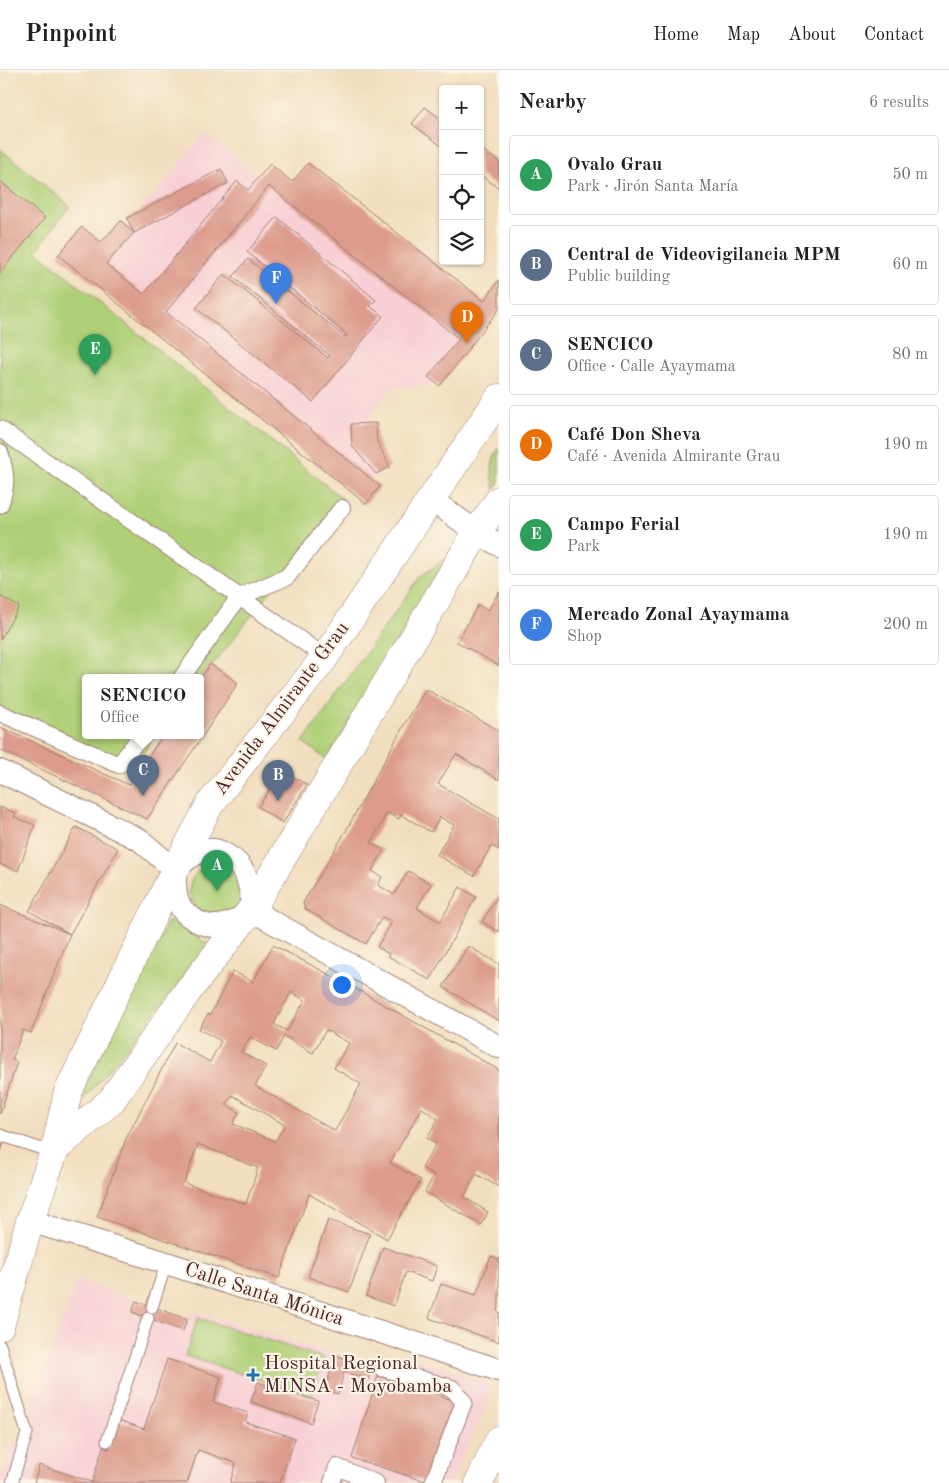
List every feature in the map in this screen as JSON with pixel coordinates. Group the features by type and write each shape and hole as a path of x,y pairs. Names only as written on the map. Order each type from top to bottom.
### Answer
{"main road":[{"name":"Avenida Almirante Grau","path":"0,1326 30,1220 55,1151 68,1092 175,870 210,804 325,657 499,398"},
{"name":"Avenida Almirante Grau","path":"55,1151 111,1101 188,991 251,910 488,539 499,500"},
{"path":"479,1483 499,1440"}],"street":[{"path":"0,429 325,657"},
{"path":"0,452 5,468 6,487 0,505"},
{"path":"430,499 488,539"},
{"path":"184,674 239,597 288,577 342,508"},
{"path":"0,714 119,765 138,739"},
{"path":"0,771 140,840 175,870"},
{"path":"210,850 221,852 235,860 244,871 249,881 252,895 251,910 235,922 213,927 204,926 188,915 179,904 175,886 175,870 196,853 210,850"},
{"path":"251,910 499,1047"},
{"name":"Calle Santa Mónica","path":"30,1220 499,1370"},
{"path":"382,1368 452,1388 464,1402 433,1483"},
{"path":"332,1483 337,1467 376,1483"}],"lane":[{"path":"0,1135 55,1151"},
{"path":"107,1441 166,1264"},
{"path":"0,1344 27,1432 12,1483"}],"shaded area":[{"path":"205,133 461,339 437,385 392,388 371,414 367,433 381,468 360,488 92,269"},
{"name":"Hospital Regional MINSA - Moyobamba","path":"77,1279 187,1319 194,1311 372,1366 402,1353 488,1383 491,1397 450,1483 0,1483 10,1447 21,1436 37,1437 31,1405"}],"green space":[{"path":"0,149 70,206 36,251 343,499 204,676 204,674 82,674 82,739 154,739 129,770 0,714"},
{"path":"499,448 499,483 495,490 492,469 494,458"},
{"path":"446,558 327,760 303,742 420,577"},
{"path":"212,864 224,866 231,871 243,888 241,902 238,907 230,913 218,917 203,913 197,908 190,896 191,882 195,875"},
{"path":"169,921 210,945 82,1102 78,1100"},
{"path":"198,1318 324,1358 312,1396 185,1356"}],"building":[{"path":"425,107 439,117 439,144 412,124"},
{"path":"484,151 499,162 499,188 484,178"},
{"path":"308,163 484,301 499,280 499,309 440,386 428,377 459,339 269,186 166,312 380,486 366,504 58,255 82,227 101,242 121,221 134,233 106,264 144,294 237,181 248,190 270,164 292,182"},
{"path":"221,169 228,183 134,233 127,218"},
{"path":"1,182 45,218 0,273 0,184"},
{"path":"277,217 376,300 370,306 383,316 313,402 196,308 224,274 328,358 330,356 233,277 248,259 345,337 347,335 247,252"},
{"path":"376,423 377,441 390,467 376,474 352,446 351,424"},
{"path":"499,592 499,666 457,642 478,605 488,610"},
{"path":"0,596 19,607 0,640"},
{"path":"210,664 238,683 204,734 204,674"},
{"path":"426,689 499,731 499,780 456,754 438,784 499,819 499,850 491,846 474,876 437,855 454,825 440,817 431,832 401,815 399,819 387,813 371,843 384,850 372,871 382,877 378,885 394,895 408,871 431,884 417,908 440,922 460,887 476,897 430,980 388,956 389,954 377,947 392,922 382,917 366,944 305,909 303,903"},
{"path":"0,727 129,785 160,739 201,739 147,819 0,750"},
{"path":"283,770 307,785 283,823 258,807"},
{"path":"0,807 16,813 14,817 35,825 18,871 0,864"},
{"path":"76,827 118,849 70,934 29,911"},
{"path":"499,894 499,932 482,922"},
{"path":"0,905 70,934 31,1033 23,1030 12,1060 17,1062 0,1114"},
{"path":"273,945 351,986 499,1070 499,1187 476,1174 464,1197 488,1212 481,1225 425,1192 434,1175 422,1168 436,1144 427,1138 438,1119 422,1108 390,1163 421,1180 387,1239 309,1194 279,1278 97,1217 126,1139 175,1043 210,1062 221,1041 199,1029 208,1014 210,1015 233,971 253,982","holes":["291,992 305,1000 287,1031 274,1024","326,1030 349,1043 334,1068 361,1084 335,1131 255,1086 266,1066 241,1052 250,1037 276,1051 284,1036 313,1053","232,1095 285,1125 275,1141 233,1124 239,1112 226,1105","198,1144 258,1168 246,1204 184,1183"]},
{"path":"468,946 499,964 499,1021 443,987"},
{"path":"0,1141 4,1142 0,1154"},
{"path":"328,1220 370,1234 349,1292 308,1277"},
{"path":"383,1247 437,1266 432,1281 406,1272 394,1306 366,1296"},
{"path":"491,1256 499,1259 499,1305 497,1311 499,1312 499,1342 429,1318 441,1284 476,1295"},
{"path":"136,1301 187,1319 183,1331 132,1312"},
{"path":"335,1355 372,1366 368,1379 344,1372 338,1394 325,1390"},
{"path":"167,1359 221,1377 213,1402 248,1413 245,1422 295,1438 280,1483 230,1483 236,1463 198,1450 187,1483 34,1483 39,1465 92,1482 103,1447 109,1449 119,1420 144,1429"},
{"path":"378,1376 456,1401 431,1483 352,1458"},
{"path":"258,1382 318,1401 311,1423 251,1402"}],"place":[{"name":"Mercado Zonal Ayaymama","path":"276,304"},
{"name":"Café Don Sheva","path":"467,343"},
{"name":"Campo Ferial","path":"95,375"},
{"name":"SENCICO","path":"143,796"},
{"name":"Central de Videovigilancia MPM","path":"278,801"},
{"name":"Ovalo Grau","path":"217,891"},
{"name":"Hospital Regional MINSA - Moyobamba","path":"253,1375"}]}
